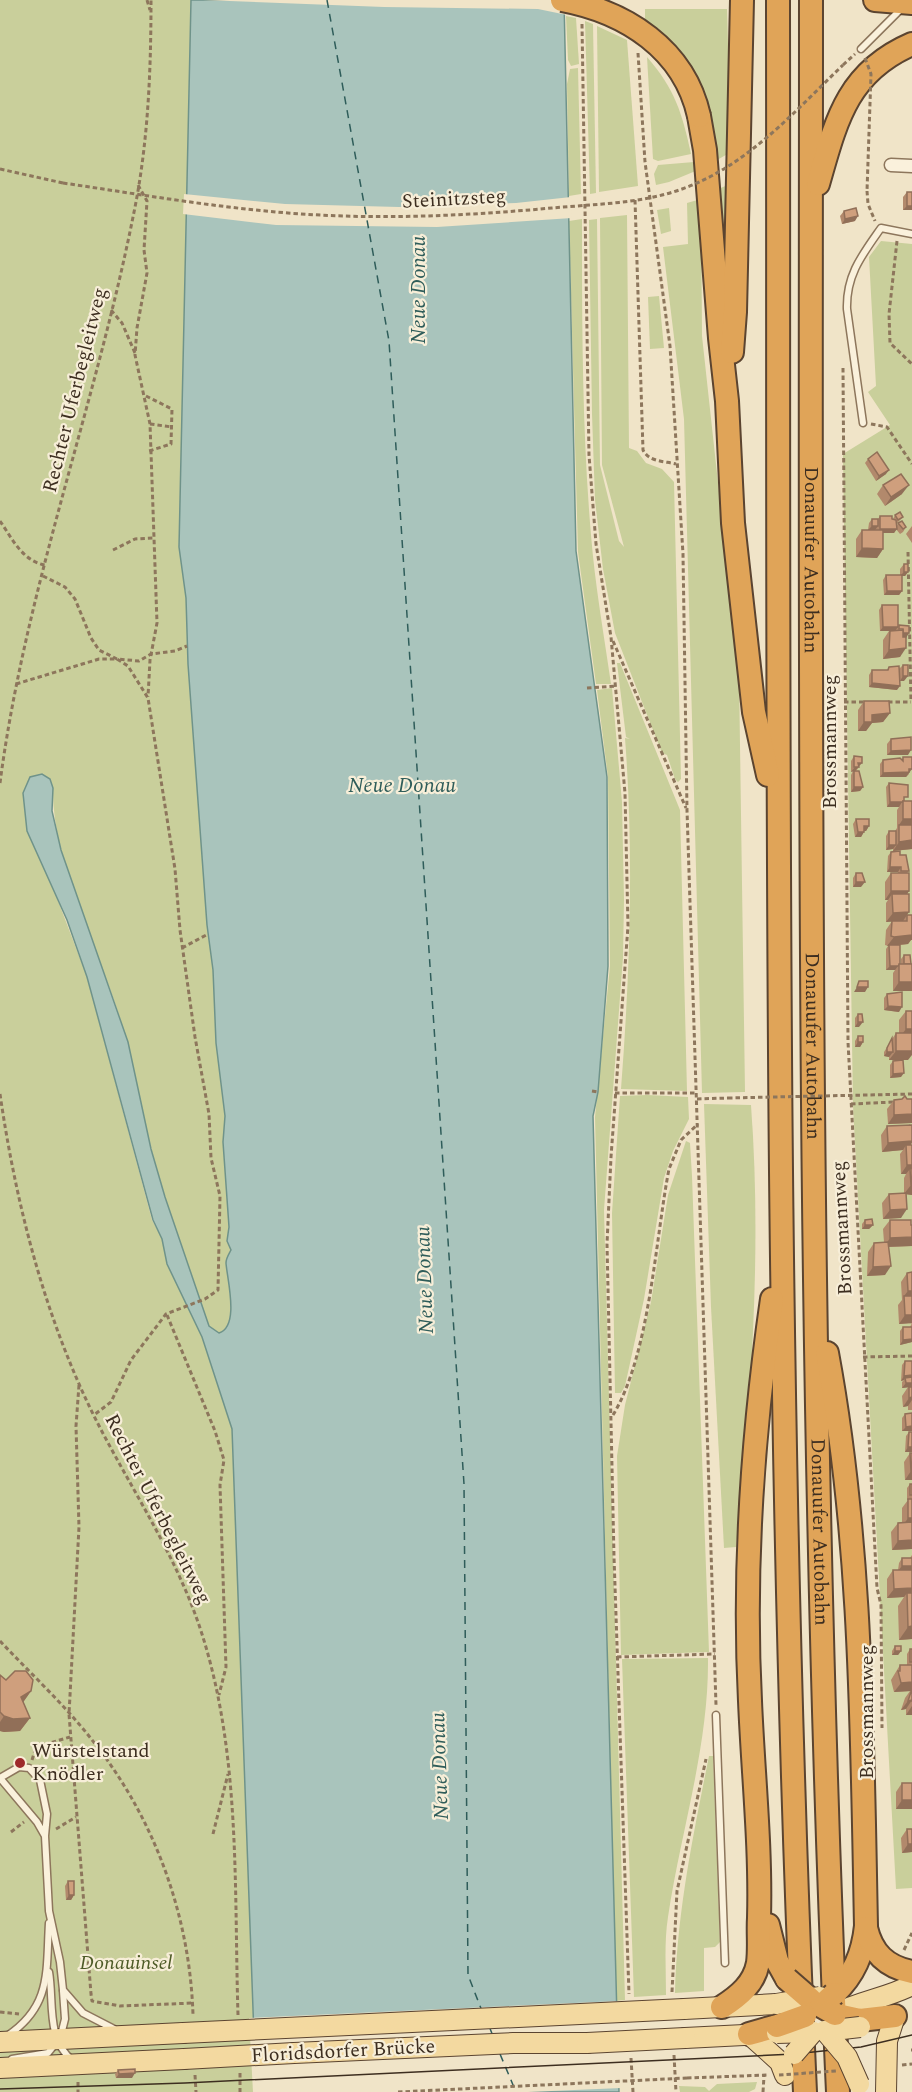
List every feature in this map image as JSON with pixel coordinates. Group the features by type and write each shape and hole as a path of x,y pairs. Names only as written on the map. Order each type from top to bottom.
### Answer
{"highway":[{"path":"562,0 613,15 640,29 657,43 683,74 699,116 705,150 727,401 733,523 754,712 777,814"},
{"path":"727,401 735,312 742,0"},
{"name":"Donauufer Autobahn","path":"778,0 777,814 782,1235 789,1628 805,2092"},
{"name":"Donauufer Autobahn","path":"810,0 809,813 814,1287 822,1616 838,2092"},
{"path":"875,0 910,2"},
{"path":"811,212 832,134 848,98 870,69 912,44"},
{"path":"722,2007 746,1988 756,1969 760,1892 749,1699 752,1505 759,1388 782,1235"},
{"path":"814,1287 839,1417 859,1633 863,1712 866,1926 862,1949 859,2002"},
{"path":"760,1892 774,1953 787,1979 820,2015"},
{"path":"866,1926 872,1946 881,1958 895,1968 906,1964"},
{"path":"820,2015 859,2002"},
{"path":"749,2034 773,2015 820,2015 859,2002 903,2013"}],"main road":[{"path":"859,2002 912,1978"},
{"path":"859,2002 898,1992 912,1985"},
{"name":"Floridsdorfer Brücke","path":"0,2042 678,2005 722,2007 773,2015"},
{"path":"886,2092 887,2041 903,2013"},
{"path":"749,2034 776,2082 820,2015 847,2057 858,2082"},
{"name":"Floridsdorfer Brücke","path":"0,2065 680,2042 749,2034"}],"street":[{"path":"891,165 912,166"}],"lane":[{"path":"861,49 910,2"},
{"path":"863,423 847,291 856,264 881,228 912,234"},
{"path":"716,1715 725,1963"},
{"path":"0,2042 20,2028 35,2011 43,1993 48,1968 50,1917 45,1836 48,1820 38,1775 29,1768 19,1767 0,1778 31,1815 45,1836"},
{"path":"0,2065 21,2056 48,2053 58,2040 64,2025 60,1962 50,1917"},
{"path":"48,1968 52,1988 53,2028 66,2054 78,2064"},
{"path":"63,1990 90,2018 131,2035"}],"path":[{"name":"Rechter Uferbegleitweg","path":"0,783 16,684 134,216 150,93 151,16 149,0"},
{"path":"582,23 589,455 596,544 611,637 625,793 628,926 615,1093 608,1244 617,1657 629,1996"},
{"path":"638,48 645,162 670,346 683,554 687,810 716,1715"},
{"name":"Steinitzsteg","path":"0,169 63,183 183,202 290,213 394,217 501,212 635,200 682,189 721,170 762,144 861,49"},
{"path":"865,58 871,74 867,191 871,213 881,228"},
{"path":"135,355 137,328 147,273 144,250 147,201 138,184"},
{"path":"635,200 643,450 653,459 676,464"},
{"path":"898,233 889,314 890,343 912,364"},
{"path":"94,1415 111,1402 131,1360 166,1314 215,1294 220,1284 217,1266 220,1196 211,1158 209,1114 182,948 176,869 148,698 151,654 157,623 149,451 150,424 146,396 135,355 122,323 111,310"},
{"name":"Brossmannweg","path":"843,366 844,702 850,1104 877,1588 881,1605 882,1735"},
{"path":"146,396 172,409 171,444 149,451"},
{"path":"863,423 887,427 912,464"},
{"path":"150,424 172,426"},
{"path":"0,520 30,560 45,565"},
{"path":"113,550 135,539 153,538"},
{"path":"844,702 911,702 908,552"},
{"path":"43,576 65,587 75,599 99,650 128,666 148,698"},
{"path":"611,637 687,810"},
{"path":"16,684 99,659 139,661 151,654 175,651 187,646"},
{"path":"587,688 616,686"},
{"path":"182,948 208,934"},
{"path":"591,1091 598,1092"},
{"path":"615,1093 697,1093"},
{"name":"Rechter Uferbegleitweg","path":"0,1094 13,1171 30,1241 54,1322 94,1415 179,1575 200,1630 219,1696 229,1769 238,2016"},
{"path":"697,1099 912,1094"},
{"path":"850,1104 902,1102"},
{"path":"612,1417 625,1395 635,1360 669,1169 681,1140 698,1124"},
{"path":"166,1314 215,1431 224,1460 220,1485 226,1666 219,1696"},
{"path":"863,1357 912,1356"},
{"path":"79,1384 76,1426 79,1527 69,1714 92,2001 120,2006 193,2003"},
{"path":"0,1641 69,1714 113,1768 150,1836 178,1908 191,1972"},
{"path":"617,1657 715,1654"},
{"path":"29,1768 36,1747 70,1737"},
{"path":"678,2005 677,1891 708,1750"},
{"path":"213,1834 229,1769"},
{"path":"11,1832 31,1815"},
{"path":"45,1836 76,1817"},
{"path":"906,1964 912,1933"},
{"path":"0,2012 25,2015"},
{"path":"676,2092 680,2042"},
{"path":"632,2056 633,2092"},
{"path":"240,2070 240,2092"},
{"path":"398,2092 765,2075 776,2082"},
{"path":"765,2075 776,2082"},
{"path":"757,2092 776,2082 858,2082"}],"green space":[{"name":"Donauinsel","path":"0,0 191,0 179,547 186,598 188,664 207,925 213,970 216,1043 225,1116 223,1142 229,1227 227,1241 231,1250 226,1263 231,1312 225,1328 219,1333 209,1326 164,1193 119,1015 67,872 54,815 53,788 49,877 87,977 152,1220 162,1239 167,1264 202,1337 232,1429 256,2092 0,2092"},
{"path":"645,9 727,9 731,152 717,160 710,117 697,81 677,49 645,19"},
{"path":"566,16 576,18 579,64 571,66 568,60"},
{"path":"585,21 593,24 596,193 590,194"},
{"path":"597,26 627,40 638,186 599,192"},
{"path":"647,57 657,69 676,102 691,154 658,161 653,159"},
{"path":"578,68 581,194 569,196 567,84 570,69"},
{"path":"694,162 698,170 656,185 654,174 658,165"},
{"path":"730,184 728,310 716,190"},
{"path":"701,199 702,336 739,675 745,1092 702,1093 684,419 663,247 688,244 687,203"},
{"path":"669,208 671,231 661,234 657,210"},
{"path":"627,215 629,448 637,451 646,463 662,469 674,482 681,779 678,782 667,755 662,753 615,633 603,569 595,500 589,220 597,219 600,465 619,541 624,547 602,465 600,218"},
{"path":"582,219 583,377 588,495 595,572 611,684 596,684 578,552 569,221"},
{"path":"881,241 912,244 912,1888 896,1889 853,1106 843,454 890,425 868,392 876,386 869,257"},
{"path":"659,296 664,348 650,349 648,297"},
{"path":"617,663 620,663 680,810 687,1091 621,1089 630,914 625,738 630,739 626,737"},
{"path":"612,688 622,802 624,900 623,957 604,1210 625,2000 616,2001 595,1117 610,966 608,777 597,690"},
{"path":"620,1096 688,1097 689,1119 673,1151 664,1178 644,1299 625,1386 621,1393 615,1393 612,1213"},
{"path":"704,1104 751,1105 754,1160 755,1271 746,1437 736,1547 724,1548 711,1307"},
{"path":"686,1141 690,1143 692,1176 709,1652 621,1655 617,1456 625,1405 651,1302 668,1195"},
{"path":"708,1658 707,1691 699,1756 667,1926 666,1995 634,1997 622,1659"},
{"path":"709,1756 713,1756 720,1942 715,1947 704,1948 704,1991 675,1993 682,1904"},
{"path":"757,2082 755,2089 749,2092 680,2092 679,2086 705,2087 709,2091 717,2084"}],"water":[{"name":"Neue Donau","path":"191,0 564,0 576,551 607,777 608,966 598,1092 593,1116 619,2092 256,2092 232,1429 202,1337 167,1264 162,1239 153,1220 87,977 67,920 27,831 23,793 30,777 42,774 50,779 53,788 52,811 61,850 128,1042 151,1149 165,1197 209,1326 219,1333 225,1329 231,1312 226,1263 231,1250 227,1241 229,1227 223,1142 225,1116 216,1043 213,970 207,925 188,664 186,598 179,547"}],"pier":[{"path":"203,0 567,0 567,15 538,9 384,7"},
{"path":"184,194 285,204 399,207 516,203 571,197 572,218 437,227 276,225 183,214"},
{"path":"619,2001 621,2088 528,2092 253,2092 249,2018"}],"building":[{"path":"907,192 912,192 912,206 907,206"},
{"path":"856,208 858,216 845,219 844,211"},
{"path":"877,452 889,470 879,476 868,459"},
{"path":"901,474 909,485 891,497 883,485"},
{"path":"900,512 903,517 898,520 895,515"},
{"path":"880,516 892,516 892,519 896,520 897,529 880,529"},
{"path":"872,519 878,519 878,526 872,526"},
{"path":"902,521 906,527 903,529 898,523"},
{"path":"862,530 883,530 883,549 862,548"},
{"path":"904,564 908,564 908,572 904,572"},
{"path":"886,575 902,575 902,591 887,591"},
{"path":"882,605 898,605 898,627 883,627"},
{"path":"899,625 909,626 909,633 903,633"},
{"path":"903,630 903,637 906,637 906,648 889,650 890,631"},
{"path":"903,665 908,665 908,676 903,676"},
{"path":"899,666 900,686 872,683 872,670 888,670 889,667"},
{"path":"864,701 889,701 890,713 872,715 872,722 864,722"},
{"path":"911,737 911,750 891,751 891,739"},
{"path":"854,756 862,757 862,763 858,763 859,767 854,767"},
{"path":"903,757 912,757 912,769 909,769 909,772 883,773 883,760 900,758 903,761"},
{"path":"854,771 859,771 863,787 854,787"},
{"path":"889,783 908,785 908,797 904,797 903,802 890,802"},
{"path":"903,801 912,801 912,819 903,819"},
{"path":"856,819 869,819 869,826 864,826 864,832 858,832"},
{"path":"899,825 912,825 912,840 899,842"},
{"path":"889,831 896,831 896,845 889,845"},
{"path":"900,851 900,855 906,855 909,871 901,871 901,867 890,867 891,852"},
{"path":"856,873 862,873 865,882 856,882"},
{"path":"891,873 909,873 909,891 891,891"},
{"path":"892,894 909,894 909,912 893,913"},
{"path":"907,915 912,915 912,935 891,936 892,921 907,921"},
{"path":"889,945 900,945 900,964 898,966 890,966"},
{"path":"904,955 910,955 911,964 904,964"},
{"path":"899,964 912,964 912,982 899,982"},
{"path":"859,981 868,981 868,987 857,987"},
{"path":"902,992 902,1007 888,1006 887,994"},
{"path":"906,1011 912,1011 912,1029 906,1029"},
{"path":"858,1014 862,1014 863,1022 858,1022"},
{"path":"896,1033 912,1033 912,1051 896,1051"},
{"path":"858,1036 863,1036 863,1042 858,1042"},
{"path":"892,1038 893,1052 887,1052 887,1048"},
{"path":"903,1060 904,1073 893,1074 893,1061"},
{"path":"905,1096 907,1099 912,1099 912,1114 894,1115 894,1100"},
{"path":"912,1125 912,1141 888,1143 887,1126"},
{"path":"906,1145 912,1145 912,1165 907,1165"},
{"path":"912,1168 912,1185 911,1185 910,1169"},
{"path":"906,1193 907,1209 890,1210 889,1194"},
{"path":"872,1219 873,1225 865,1225 865,1220"},
{"path":"890,1220 911,1220 912,1237 890,1238"},
{"path":"888,1242 891,1266 873,1267 874,1243"},
{"path":"912,1272 912,1291 908,1291 907,1273"},
{"path":"904,1296 912,1296 912,1315 905,1315"},
{"path":"903,1327 912,1327 912,1339 903,1340"},
{"path":"905,1361 912,1361 912,1375 904,1376"},
{"path":"912,1377 912,1383 906,1383 905,1378"},
{"path":"909,1387 912,1387 912,1397 909,1398"},
{"path":"912,1413 912,1426 906,1427 905,1414"},
{"path":"909,1432 912,1432 912,1447 908,1447"},
{"path":"910,1453 912,1453 912,1471 911,1471"},
{"path":"908,1499 912,1499 912,1518 908,1518"},
{"path":"912,1522 912,1540 898,1541 898,1523"},
{"path":"902,1558 912,1558 912,1566 902,1566"},
{"path":"893,1570 912,1570 912,1588 894,1589"},
{"path":"907,1593 912,1593 912,1626 908,1627"},
{"path":"895,1646 901,1646 901,1651 895,1651"},
{"path":"910,1649 912,1649 912,1662 910,1662"},
{"path":"900,1665 912,1665 912,1682 901,1683 898,1671 900,1671"},
{"path":"15,1671 26,1671 33,1680 31,1691 21,1697 30,1718 13,1719 0,1712 0,1675 6,1680"},
{"path":"902,1783 912,1783 912,1800 902,1800"},
{"path":"907,1829 912,1829 912,1844 908,1844"},
{"path":"68,1881 74,1881 74,1895 69,1895"},
{"path":"135,2069 135,2073 119,2074 118,2070"}],"ferry route":[{"path":"327,0 389,341 464,1484 468,1975 482,2011"},
{"path":"489,2026 493,2036"},
{"path":"500,2054 516,2092"}],"tram line":[{"path":"0,2089 185,2083 794,2054 861,2047 912,2035"}],"place":[{"name":"Würstelstand Knödler","path":"20,1763"}]}
